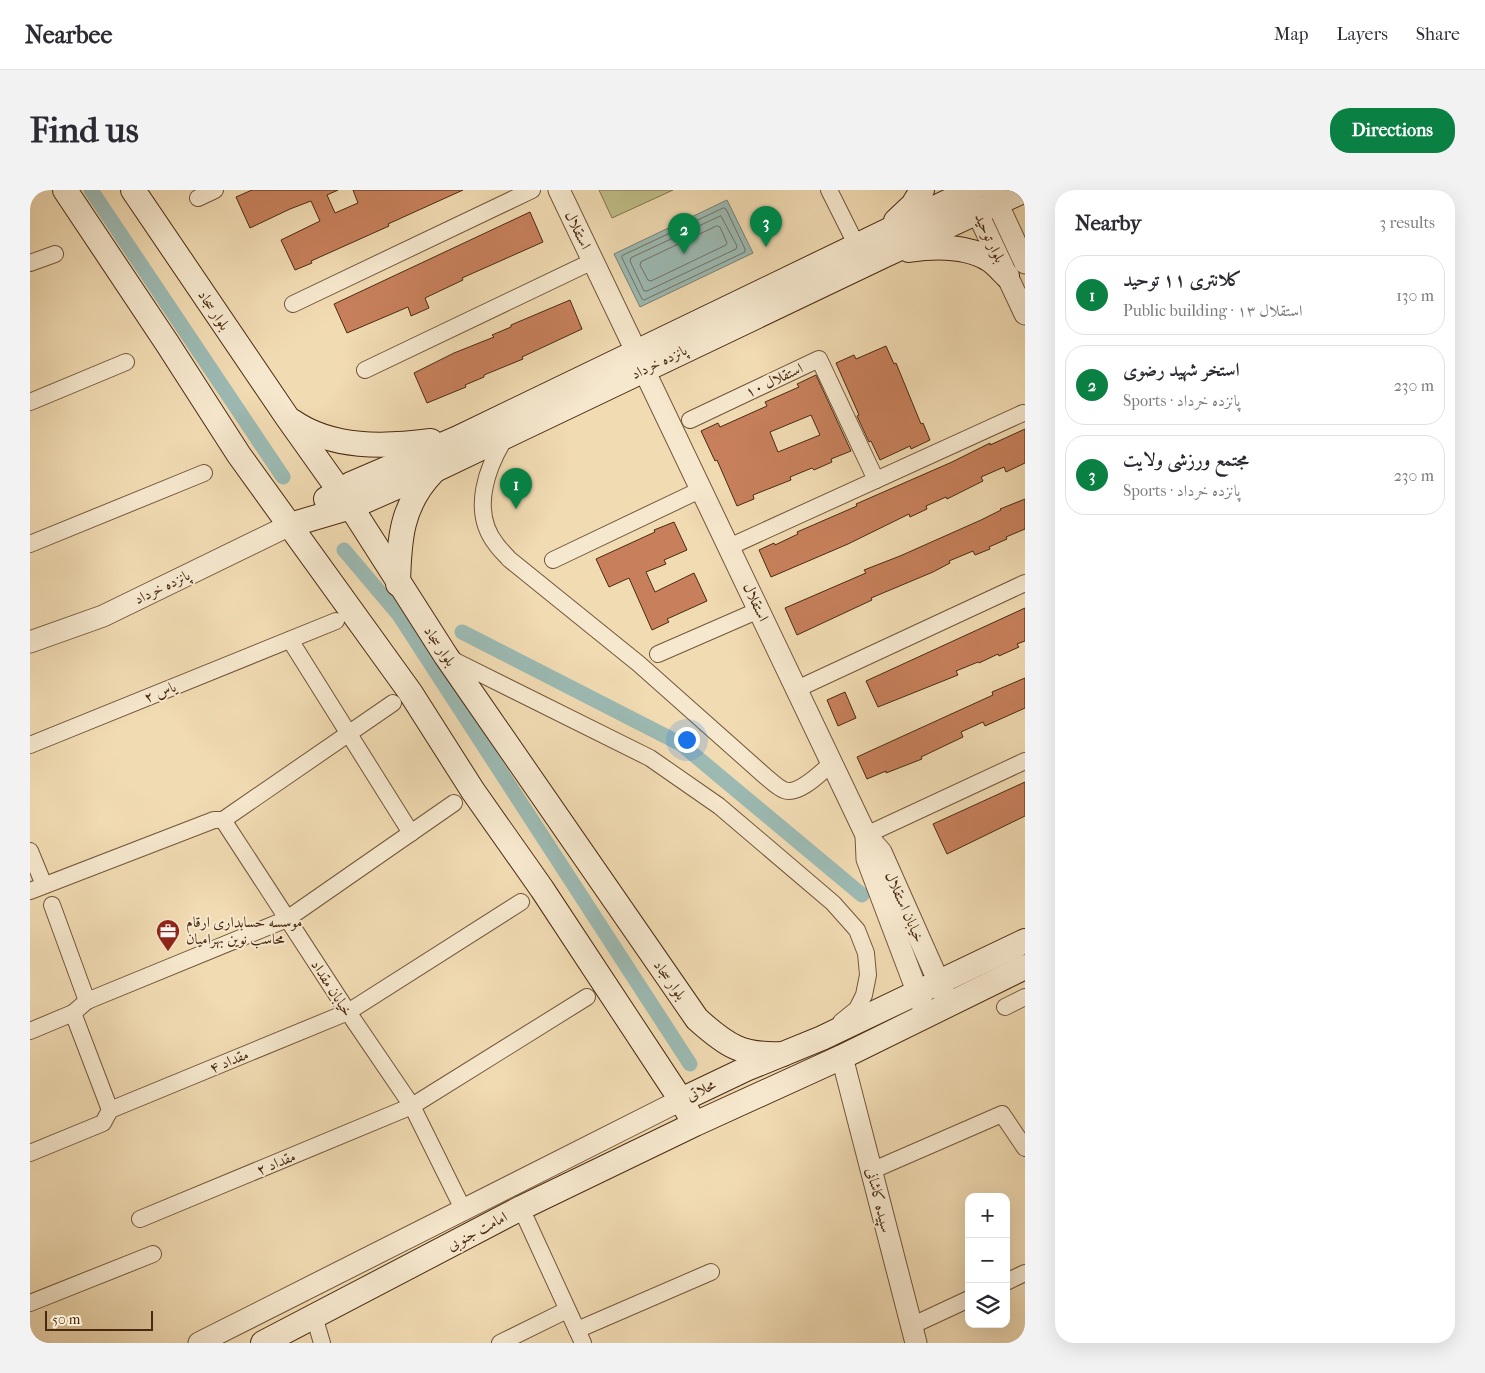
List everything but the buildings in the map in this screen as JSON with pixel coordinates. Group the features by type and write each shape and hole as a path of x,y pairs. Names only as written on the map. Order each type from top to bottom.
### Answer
{"main road":[{"path":"66,190 239,455 410,692 473,791 542,889 681,1100"},
{"name":"بلوار سجاد","path":"133,190 344,499 446,656 697,1019 730,1046 763,1055 783,1054"},
{"path":"886,232 913,205 922,190"},
{"name":"پانزده خرداد","path":"290,525 344,499 433,471 507,435 640,361 886,232 979,196 1025,190"},
{"name":"پانزده خرداد","path":"344,499 351,484 883,256 979,196"},
{"path":"883,256 909,249 956,248 976,253 1016,270"},
{"path":"287,417 302,428 315,434 334,440 356,443 398,445 458,438"},
{"path":"398,584 400,542 405,518 416,493 433,471"},
{"name":"محلاتی","path":"1025,941 822,1038 681,1100 695,1124 842,1057 1025,966"},
{"name":"امامت جنوبی","path":"263,1343 521,1208 695,1124"}],"street":[{"path":"198,198 214,190"},
{"path":"293,304 532,190"},
{"name":"استقلال","path":"559,190 866,835"},
{"path":"829,190 857,246"},
{"name":"بلوار توحید","path":"979,196 1016,270 1025,314"},
{"path":"30,263 55,254"},
{"path":"365,370 593,261"},
{"name":"استقلال ۱۰","path":"690,420 819,360 876,480"},
{"path":"30,402 126,362"},
{"path":"729,547 1023,413"},
{"path":"507,435 491,465 483,499 488,529 495,544 509,559 639,664 764,776 784,790 794,791 806,785 832,763"},
{"path":"30,544 204,473"},
{"path":"553,560 702,489"},
{"name":"پانزده خرداد","path":"30,642 103,616 290,525"},
{"path":"797,689 1025,583"},
{"path":"658,654 759,610"},
{"name":"یاس ۲","path":"30,744 336,621"},
{"path":"290,640 411,833"},
{"path":"446,656 650,758 719,806 833,904 857,930 866,953 868,975 864,995 857,1009 822,1038"},
{"path":"30,851 37,888 214,820 223,820 393,703"},
{"path":"927,1015 867,859 866,835 1020,764"},
{"path":"30,1031 73,1013 86,1001 287,919 454,803"},
{"name":"خیابان مقداد","path":"223,820 348,1012 412,1106 462,1209"},
{"name":"خیابان استقلال","path":"866,835 880,852 949,1003"},
{"name":"مقداد ۴","path":"30,1153 106,1117 348,1012 521,902"},
{"path":"52,905 86,1001"},
{"name":"مقداد ۲","path":"140,1219 412,1106 587,996"},
{"path":"1005,1007 1025,997"},
{"path":"73,1013 106,1117"},
{"name":"سپیده کاشانی","path":"842,1057 913,1334"},
{"path":"199,1343 681,1100"},
{"path":"871,1171 1002,1114 1025,1148"},
{"path":"521,1208 580,1336 711,1272"},
{"path":"462,1209 475,1232"},
{"path":"30,1303 153,1254"},
{"path":"1010,1280 1025,1273"},
{"path":"913,1334 965,1302"},
{"path":"500,1343 567,1310"},
{"path":"314,1316 322,1343"}],"shaded area":[{"path":"599,190 673,190 612,218"}],"water":[{"path":"727,200 753,253 640,307 614,254"}],"waterway":[{"path":"91,190 283,477"},
{"path":"344,550 399,615 690,1064"},
{"path":"462,632 681,744 862,895"}],"place":[{"name":"مجتمع ورزشی ولایت","path":"766,247"},
{"name":"استخر شهید رضوی","path":"684,254"},
{"name":"کلانتری ۱۱ توحید","path":"516,509"},
{"name":"موسسه حسابداری ارقام محاسب نوین بهرامیان","path":"168,952"}]}
